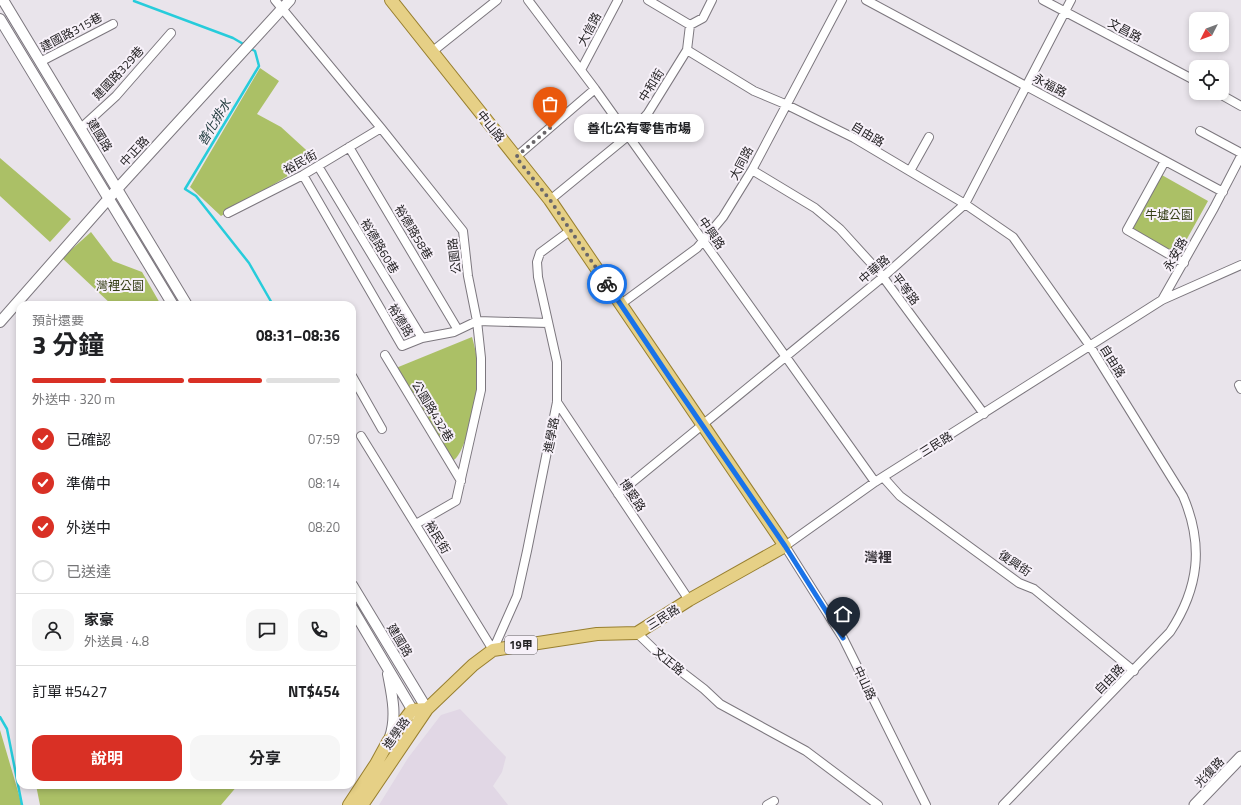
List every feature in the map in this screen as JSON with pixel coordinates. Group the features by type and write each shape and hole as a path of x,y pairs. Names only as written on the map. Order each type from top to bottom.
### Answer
{"main road":[{"name":"中山路","path":"391,0 550,200 702,426 785,546"},
{"name":"三民路","path":"637,633 689,600 785,546"},
{"name":"19甲","path":"427,710 473,665 493,650 597,634 637,633"},
{"name":"進學路","path":"348,805 376,764 388,742 412,710 427,710"},
{"name":"進學路","path":"362,805 427,710"},
{"name":"光復路","path":"1195,805 1241,757"}],"street":[{"name":"建國路","path":"3,0 118,188 185,301"},
{"name":"公園路","path":"275,0 381,128 463,231 468,276 477,321 481,358 481,390 456,502 416,524"},
{"name":"中正路","path":"18,301 118,188 290,0"},
{"path":"433,51 497,0"},
{"name":"中興路","path":"528,0 581,70 875,482"},
{"name":"大信路","path":"581,70 618,0"},
{"path":"648,0 690,25 703,18 712,0"},
{"name":"大同路","path":"621,304 704,242 723,217 752,170 785,104 842,0"},
{"name":"永福路","path":"866,0 1222,192"},
{"name":"文昌路","path":"1043,0 1189,77"},
{"name":"中華路","path":"618,494 883,278 965,204 1071,0"},
{"name":"建國路","path":"0,18 110,197 171,301"},
{"name":"建國路315巷","path":"40,62 113,24"},
{"name":"中和街","path":"550,200 628,136 648,113 687,50 690,25"},
{"name":"建國路329巷","path":"81,128 116,96 171,33"},
{"name":"自由路","path":"687,50 754,91 785,104 854,138 965,204 1013,238 1090,346 1183,496 1194,526 1197,541 1194,577 1181,615 1170,632 1134,671 1004,805"},
{"path":"516,157 595,90"},
{"path":"1229,99 1241,106"},
{"name":"裕民街","path":"228,213 303,175 381,128"},
{"path":"1200,131 1241,154"},
{"path":"910,171 929,138"},
{"name":"裕德路58巷","path":"349,147 458,330"},
{"name":"永安路","path":"1162,300 1184,263 1241,154"},
{"path":"1165,161 1127,230 1184,263"},
{"name":"裕德路60巷","path":"318,166 422,338"},
{"name":"平等路","path":"752,170 804,201 824,215 840,229 883,278 984,414"},
{"name":"裕德路","path":"303,175 402,346 422,338 458,330 477,321 548,323"},
{"name":"進學路","path":"493,650 516,596 528,551 557,402 557,362 537,262 540,253 571,230"},
{"name":"三民路","path":"785,546 875,482 1162,300 1241,265"},
{"name":"中正路","path":"0,322 16,304"},
{"name":"公園路432巷","path":"385,354 461,481"},
{"path":"356,383 382,429"},
{"name":"博愛路","path":"557,402 689,600"},
{"name":"裕民街","path":"361,436 493,650"},
{"name":"復興街","path":"883,477 900,496 1019,583 1034,590 1134,671"},
{"name":"中山路","path":"785,546 843,638 926,805"},
{"name":"建國路","path":"356,591 427,710"},
{"name":"建國路","path":"356,615 420,721"},
{"name":"文正路","path":"637,633 661,656 704,689 720,704 806,751 878,805"},
{"path":"387,668 394,716 393,726 388,742"}],"shaded area":[{"path":"460,709 506,757 502,772 493,786 508,805 379,805 408,758 441,715"}],"green space":[{"path":"260,68 279,81 257,114 281,127 316,159 221,216 190,187"},
{"path":"0,158 71,219 50,242 0,196"},
{"name":"牛墟公園","path":"1160,174 1208,201 1178,255 1130,228"},
{"name":"灣裡公園","path":"91,232 113,261 142,272 159,301 108,301 62,258"},
{"path":"472,337 476,353 478,380 470,425 466,438 462,449 457,457 452,461 391,370"},
{"path":"0,730 16,789 17,789 22,805 0,805"},
{"path":"37,789 235,789 221,805 40,805"}],"waterway":[{"name":"善化排水","path":"134,1 233,38 245,45"},
{"name":"善化排水","path":"249,48 255,51 259,66 185,189 196,196 249,263 271,301"},
{"path":"0,717 7,729 16,775"},
{"path":"19,789 22,805"}],"way so far":[{"path":"550,128 516,157 550,200 607,284"}],"place":[{"name":"善化公有零售市場","path":"550,128"}],"district":[{"name":"灣裡","path":"878,556"}],"route":[{"path":"607,284 702,426 785,546 835,623 843,638"}]}
